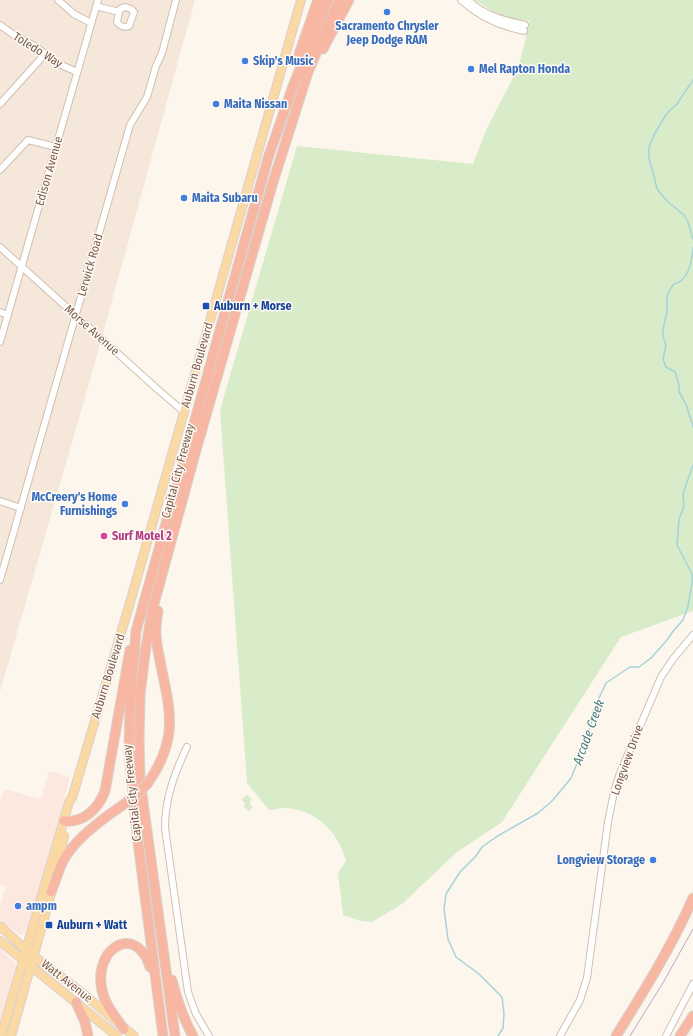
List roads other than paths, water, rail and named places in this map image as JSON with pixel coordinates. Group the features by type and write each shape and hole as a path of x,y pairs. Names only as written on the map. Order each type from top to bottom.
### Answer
{"highway":[{"path":"276,135 298,55 318,0"},
{"name":"Capital City Freeway","path":"163,1036 129,752 130,705 136,631 276,135 293,86 328,0"},
{"name":"Capital City Freeway","path":"175,1036 140,780 140,695 145,653 152,611 170,544 273,182 308,72 339,0"},
{"path":"308,72 322,51 348,0"},
{"path":"51,892 63,862 77,843 93,827 123,805 148,783 162,760 170,728 170,711 158,650 156,630 158,608 170,544"},
{"path":"66,822 86,817 101,801 105,791 129,651 136,631"},
{"path":"616,1036 663,959 693,898"},
{"path":"161,933 178,1002 193,1036"},
{"path":"124,1028 109,1010 102,992 101,970 107,954 117,946 127,944 136,946 145,954 156,984"},
{"path":"76,1002 85,1022 88,1036"},
{"path":"680,1036 693,1016"}],"main road":[{"name":"Auburn Boulevard","path":"3,1036 2,1033 31,933 73,804 72,798 301,0"},
{"name":"Auburn Boulevard","path":"11,1036 51,892 66,822"},
{"name":"Watt Avenue","path":"0,926 26,950 81,992 134,1036"},
{"path":"15,940 22,939 31,933"},
{"name":"Watt Avenue","path":"0,941 117,1036"},
{"path":"26,984 36,976 43,976"}],"street":[{"path":"58,0 74,14 91,23"},
{"name":"Lerwick Road","path":"0,580 130,126 147,97 156,66 162,53 176,0"},
{"path":"461,0 480,15 497,24 522,27 482,11 468,0"},
{"path":"97,3 119,12"},
{"name":"Edison Avenue","path":"0,342 97,3"},
{"name":"Toledo Way","path":"1,28 36,47 62,66 77,72"},
{"path":"0,104 45,54"},
{"path":"0,170 28,140 56,148"},
{"name":"Morse Avenue","path":"0,247 184,412"},
{"path":"0,312 8,314"},
{"path":"0,501 21,508"},
{"name":"Longview Drive","path":"560,1036 580,1000 586,978 608,822 614,792 620,773 661,677 673,659 693,635"},
{"path":"187,747 174,775 168,796 165,813 165,828 188,992 196,1014 209,1036"},
{"path":"666,1036 693,984"}],"waterway":[{"name":"Arcade Creek","path":"693,80 677,104 667,113 649,147 649,159 657,189 667,201 684,215 688,222 693,239"},
{"name":"Arcade Creek","path":"693,248 689,270 683,279 674,284 667,297 667,311 663,329 663,337 666,345 663,359 666,367 675,372 679,385 679,392 686,404 693,427"},
{"name":"Arcade Creek","path":"498,1036 503,1028 504,1013 502,997 479,974 456,957 448,939 444,909 446,894 460,872 476,856 482,847 496,837 538,813 552,801 571,778 591,725 593,711 606,683 630,667 639,667 651,658 683,620 688,606 692,574 677,545 679,519 684,506 683,494 693,465"}],"tram line":[{"path":"630,1036 664,981 693,929"}],"place":[{"name":"Sacramento Chrysler Jeep Dodge RAM","path":"387,12"},
{"name":"Skip's Music","path":"245,61"},
{"name":"Mel Rapton Honda","path":"471,69"},
{"name":"Maita Nissan","path":"216,104"},
{"name":"Maita Subaru","path":"184,198"},
{"name":"Auburn + Morse","path":"206,306"},
{"name":"McCreery's Home Furnishings","path":"125,504"},
{"name":"Surf Motel 2","path":"104,536"},
{"name":"Longview Storage","path":"653,860"},
{"name":"ampm","path":"18,906"},
{"name":"Auburn + Watt","path":"49,925"}]}
